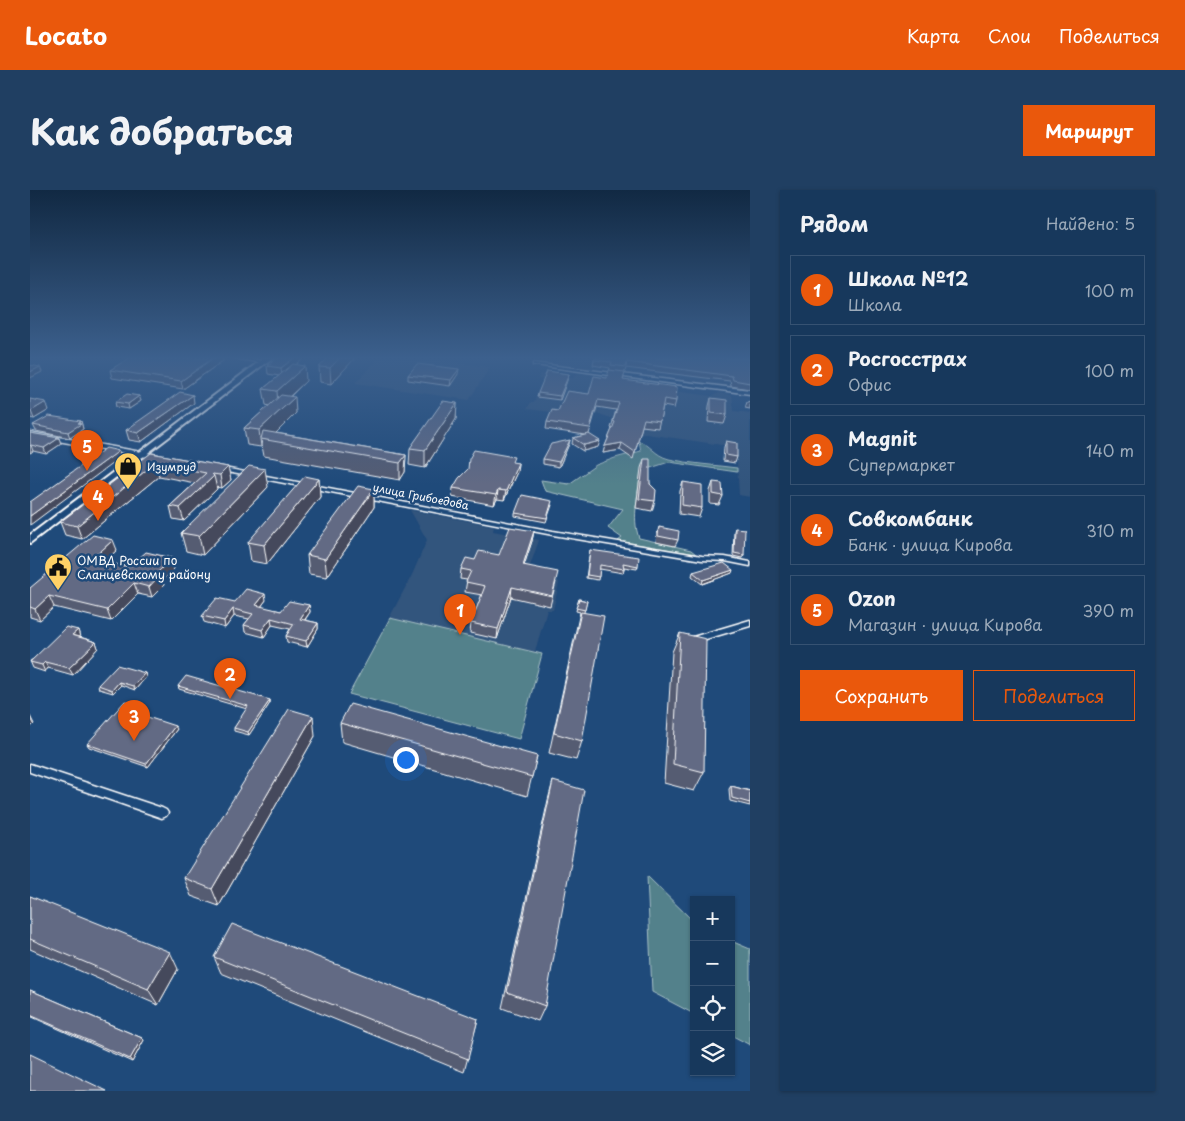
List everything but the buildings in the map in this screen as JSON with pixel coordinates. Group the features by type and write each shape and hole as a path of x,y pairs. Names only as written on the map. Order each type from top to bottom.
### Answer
{"street":[{"path":"30,540 213,400"},
{"path":"30,434 165,459"},
{"name":"улица Грибоедова","path":"213,468 553,533 702,558 725,559 750,564"},
{"path":"687,642 750,624"},
{"path":"30,768 162,813"}],"shaded area":[{"path":"535,400 733,400 734,411 750,413 750,497 739,495 736,447 633,432 620,421 596,413 562,408 560,413 527,409 531,402"},
{"path":"410,510 494,526 493,531 539,540 528,572 557,578 559,583 553,610 547,610 535,651 542,654 519,739 349,694 412,575 427,540"}],"green space":[{"path":"639,441 669,459 737,468 737,472 669,462 641,471 636,505 636,522 639,538 691,550 696,554 618,541 622,538 608,528 623,509 545,491 541,480 569,484 596,465 641,451"},
{"path":"390,618 542,654 519,739 349,694"},
{"path":"647,876 690,918 690,1012 652,992"},
{"path":"735,943 750,949 750,1045 735,1037"}],"place":[{"name":"Ozon","path":"87,471"},
{"name":"Изумруд","path":"128,490"},
{"name":"Совкомбанк","path":"98,521"},
{"name":"ОМВД России по Сланцевскому району","path":"58,591"},
{"name":"Школа №12","path":"460,635"},
{"name":"Росгосстрах","path":"230,699"},
{"name":"Magnit","path":"134,741"}]}
